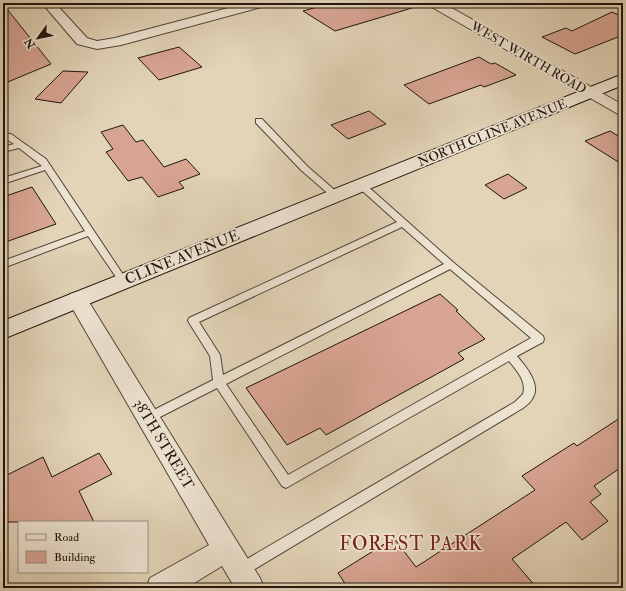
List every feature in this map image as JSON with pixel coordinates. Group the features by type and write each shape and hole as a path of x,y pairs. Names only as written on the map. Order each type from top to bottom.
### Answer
{"street":[{"path":"48,3 82,41 98,45 116,42 261,3"},
{"name":"WEST WIRTH ROAD","path":"434,3 623,111"},
{"name":"NORTH CLINE AVENUE","path":"361,185 623,79"},
{"name":"CLINE AVENUE","path":"3,330 361,185"},
{"name":"38TH STREET","path":"77,299 239,570"},
{"path":"160,588 239,570"}],"lane":[{"path":"259,121 304,168 335,195"},
{"path":"3,135 8,136 43,161 123,281"},
{"path":"3,150 20,145"},
{"path":"3,181 47,167"},
{"path":"361,185 451,265 539,339 286,482 219,383 215,355 193,321 403,223"},
{"path":"3,265 91,232"},
{"path":"148,418 451,265"},
{"path":"239,570 519,405 528,396 529,386 525,375 510,355"}],"building":[{"path":"331,3 411,3 412,8 335,31 303,11"},
{"path":"3,4 51,64 3,84"},
{"path":"612,12 623,17 623,35 575,54 542,37 566,28 572,31"},
{"path":"179,47 202,67 159,80 138,58"},
{"path":"479,57 491,64 495,63 516,75 484,87 481,85 429,104 404,85"},
{"path":"63,71 88,72 61,103 35,99"},
{"path":"369,111 386,124 348,139 331,125"},
{"path":"123,125 136,142 143,140 164,167 186,159 200,174 179,182 184,188 158,197 142,177 128,181 106,152 113,149 101,132"},
{"path":"610,131 623,139 623,165 585,141"},
{"path":"508,174 527,188 504,199 485,185"},
{"path":"32,187 56,224 3,243 3,197"},
{"path":"440,294 458,310 456,311 485,339 458,353 464,359 326,435 320,428 287,445 246,388"},
{"path":"623,416 623,466 594,486 601,494 590,502 608,521 582,540 566,522 512,559 537,588 348,588 338,573 394,538 416,567 535,490 522,476 574,443 577,446"},
{"path":"99,453 112,474 79,491 94,521 3,522 3,477 43,457 52,477"}],"district":[{"name":"FOREST PARK","path":"411,543"}]}
